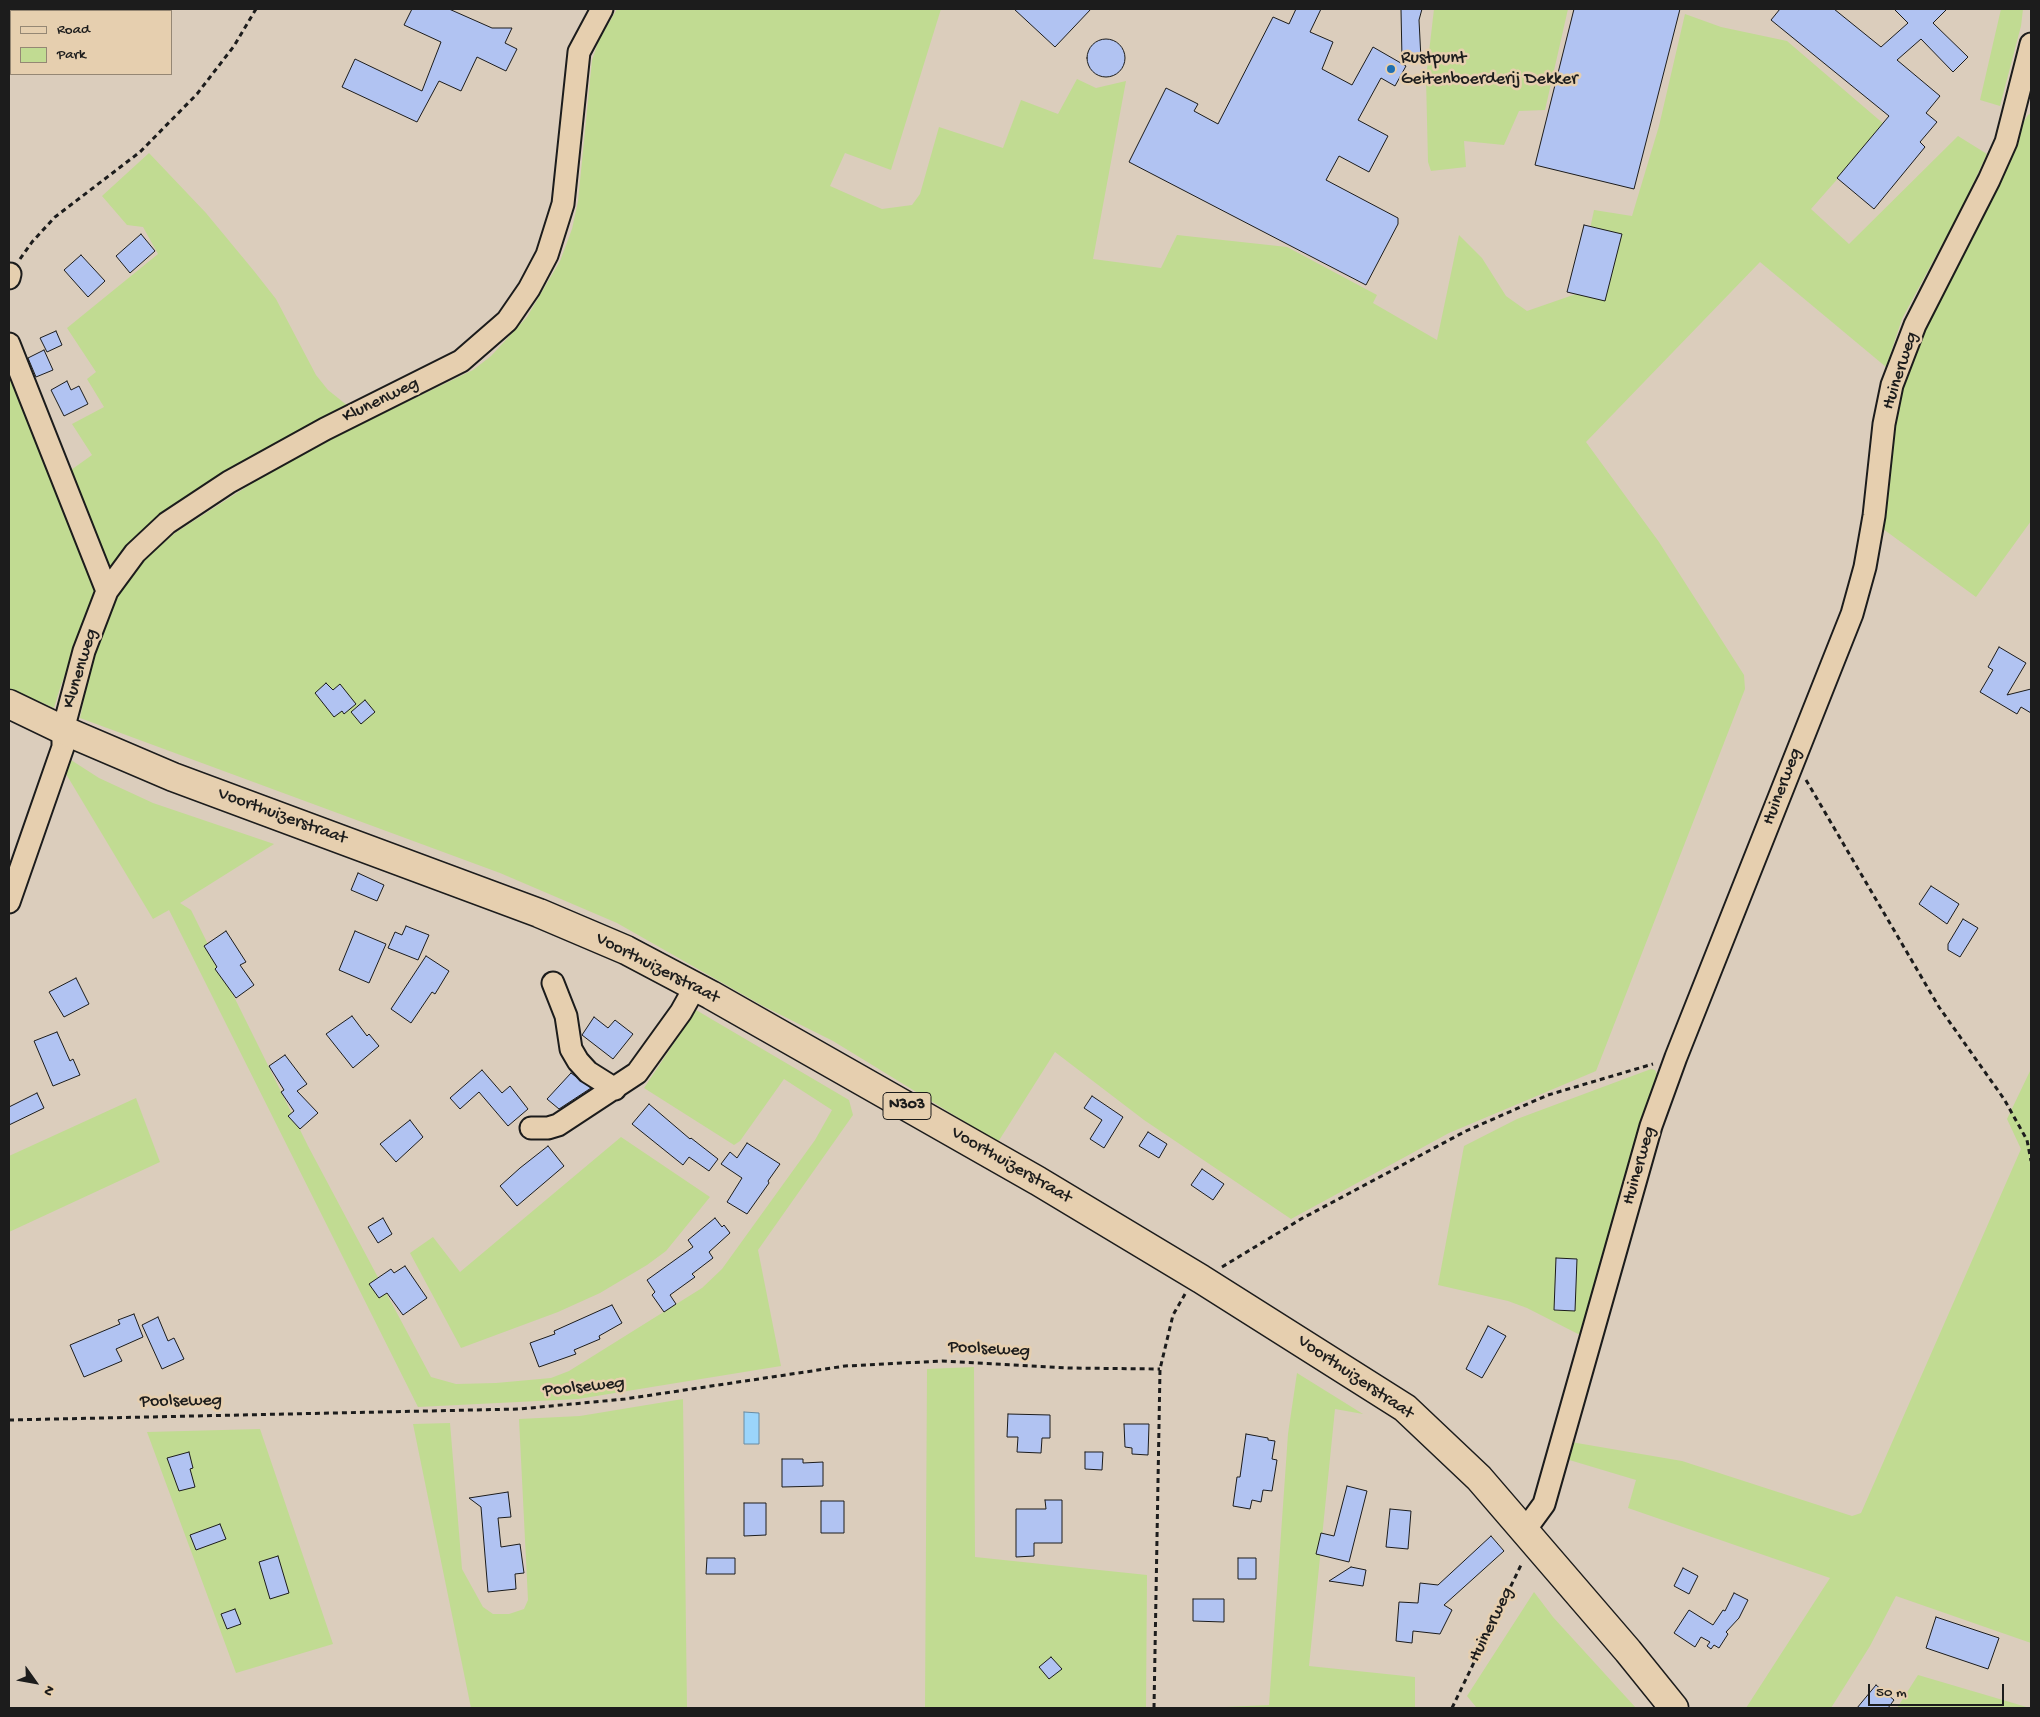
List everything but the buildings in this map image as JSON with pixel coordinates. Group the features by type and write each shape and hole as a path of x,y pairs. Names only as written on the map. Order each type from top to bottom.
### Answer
{"main road":[{"name":"Voorthuizerstraat","path":"9,704 63,730 173,777 539,913 626,950 696,987 1038,1181 1201,1279 1406,1408 1479,1478 1529,1543 1628,1651 1674,1708"}],"street":[{"name":"Klunenweg","path":"9,902 63,747 63,730 84,651 107,591 134,554 167,523 229,482 325,429 461,361 507,320 529,290 547,255 563,204 579,52 602,9"},
{"name":"Huinerweg","path":"1529,1543 1544,1504 1651,1126 1793,759 1852,614 1865,567 1874,516 1884,424 1892,385 1915,325 1989,180 2006,142 2026,91 2031,44"},
{"path":"9,344 107,591"},
{"path":"553,983 566,1016 572,1049 578,1061 588,1072 615,1089"},
{"path":"531,1128 548,1128 558,1125 637,1073 681,1012 696,987"}],"path":[{"path":"9,276 32,242 55,216 140,152 197,94 234,46 256,9"},
{"path":"1793,759 1939,1007 2004,1099 2027,1140 2031,1161"},
{"path":"1154,1708 1160,1369 1173,1315 1188,1289 1201,1279 1301,1219 1466,1131 1548,1095 1676,1058"},
{"name":"Poolseweg","path":"9,1420 519,1409 625,1399 845,1366 942,1361 1069,1368 1160,1369"},
{"name":"Huinerweg","path":"1452,1708 1529,1543"}],"green space":[{"path":"617,9 941,9 891,170 845,153 830,186 882,209 912,205 920,194 939,127 1003,148 1021,100 1058,114 1077,79 1096,88 1126,81 1093,259 1161,268 1177,235 1287,247 1377,295 1373,303 1437,340 1459,235 1482,258 1506,296 1527,311 1576,294 1594,210 1632,216 1659,126 1685,14 1721,27 1787,41 1885,125 1811,209 1849,244 1958,136 1987,154 1962,207 1902,319 1886,367 1760,262 1586,442 1659,542 1744,675 1745,689 1596,1071 1449,1133 1291,1219 1144,1120 1055,1052 998,1142 833,1041 763,1006 617,923 500,873 80,718 91,665 105,623 116,600 138,565 175,533 265,475 353,428 473,370 491,356 527,317 560,261 572,229 578,201 592,60 599,40"},
{"path":"1434,9 1568,9 1545,110 1519,111 1504,145 1464,141 1466,167 1431,171 1428,162 1426,78"},
{"path":"2001,9 2023,9 2021,26 2000,106 1980,100"},
{"path":"2031,113 2031,521 1976,597 1879,526 1897,388 2020,128"},
{"path":"149,153 206,213 254,271 276,299 316,375 328,390 348,406 254,456 162,515 108,574 71,470 92,455 72,424 104,407 87,379 96,372 67,328 158,254 143,227 127,225 102,196"},
{"path":"9,348 98,587 54,708 9,688"},
{"path":"71,760 99,778 153,803 274,844 180,903 191,910 308,1146 431,1377 456,1384 496,1383 551,1378 569,1371 702,1288 722,1269 815,1140 832,1110 784,1079 740,1141 734,1145 644,1088 696,1010 849,1100 853,1115 758,1250 781,1366 578,1399 418,1407 169,910 153,919 66,774"},
{"path":"1651,1069 1655,1070 1658,1076 1582,1336 1527,1308 1508,1301 1438,1285 1464,1146 1517,1119"},
{"path":"2031,1069 2031,1643 1896,1596 1870,1646 1831,1708 1746,1708 1830,1578 1628,1508 1636,1480 1566,1459 1571,1442 1682,1461 1852,1516 1861,1513 2021,1149 2007,1119"},
{"path":"136,1098 160,1162 9,1232 9,1156"},
{"path":"621,1137 710,1197 666,1251 647,1265 600,1293 558,1312 461,1348 410,1253 433,1237 460,1272"},
{"path":"974,1367 975,1557 1147,1575 1146,1708 925,1708 927,1369"},
{"path":"1297,1373 1363,1414 1335,1409 1309,1666 1415,1677 1415,1708 1203,1708 1269,1705 1288,1434"},
{"path":"683,1399 687,1708 471,1708 413,1424 450,1423 462,1569 483,1607 493,1614 509,1614 524,1609 528,1600 519,1419 580,1416"},
{"path":"260,1429 333,1644 236,1673 147,1432"},
{"path":"1534,1592 1553,1617 1636,1708 1476,1707 1467,1696"},
{"path":"1918,1675 2030,1708 1897,1708"}],"water":[{"path":"744,1412 759,1413 759,1444 744,1444"}],"place":[{"name":"Rustpunt Geitenboerderij Dekker","path":"1391,69"}]}
